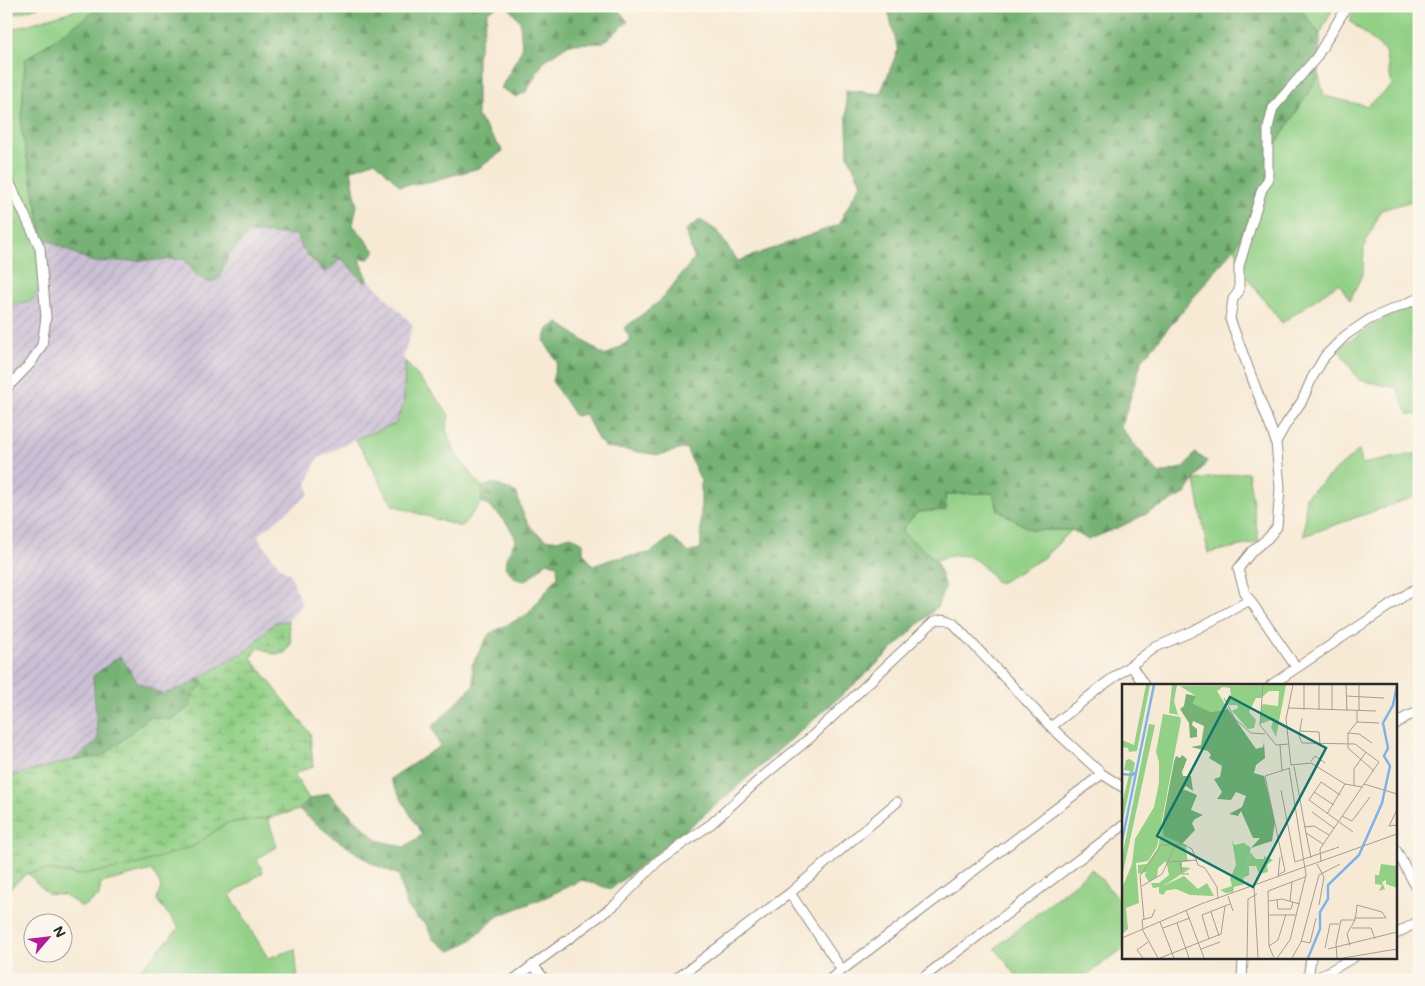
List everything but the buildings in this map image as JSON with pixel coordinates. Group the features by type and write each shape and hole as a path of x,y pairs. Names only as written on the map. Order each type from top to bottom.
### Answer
{"street":[{"path":"1296,667 1250,600 1239,579 1238,569 1252,551 1268,538 1277,527 1280,488 1276,442 1230,319 1233,299 1239,290 1238,266 1262,189 1268,181 1268,128 1273,108 1316,58 1347,6"},
{"path":"6,175 10,193 40,248 46,317 42,345 31,363 6,389"},
{"path":"1276,442 1302,401 1312,378 1325,356 1346,335 1370,320 1419,298"},
{"path":"1272,684 1419,586"},
{"path":"1051,727 1156,647 1192,631 1250,600"},
{"path":"512,980 616,904 658,861 711,824 761,778 810,738 938,619 948,619 953,623 1051,727 1102,774 1122,787"},
{"path":"1131,665 1143,684"},
{"path":"1398,722 1406,716 1419,712"},
{"path":"829,980 1102,774"},
{"path":"675,980 790,893 897,802"},
{"path":"920,980 1122,827"},
{"path":"1398,854 1419,892"},
{"path":"790,893 842,970"},
{"path":"1398,933 1419,921"},
{"path":"1242,980 1243,958"},
{"path":"1308,980 1311,958"},
{"path":"1314,980 1352,958"},
{"path":"533,965 545,980"}],"shaded area":[{"path":"251,233 296,235 303,250 341,258 364,283 368,279 413,325 403,358 405,361 404,404 395,424 355,439 317,459 307,483 309,494 257,536 279,566 290,574 302,605 288,621 275,622 249,649 183,687 163,694 138,683 120,657 93,676 98,742 73,760 11,776 6,773 6,306 31,301 48,278 43,238 93,262 184,259 198,277 219,277 228,255"}],"green space":[{"path":"6,6 41,6 6,17"},
{"path":"89,6 102,6 25,60 21,127 43,238 48,277 31,301 6,306 6,31"},
{"path":"102,6 499,6 488,11 477,57 477,116 503,151 479,168 428,182 400,186 375,161 351,170 357,205 353,225 375,251 369,259 359,258 368,279 365,283 341,258 325,273 303,250 296,235 250,233 228,255 219,278 210,283 198,277 184,259 93,262 43,238 21,127 25,60"},
{"path":"508,6 616,6 628,22 602,43 569,44 544,61 526,92 516,97 501,88 522,49 520,21"},
{"path":"887,6 1298,6 1320,34 1319,76 1273,149 1264,193 1235,247 1142,360 1121,428 1159,474 1185,467 1195,453 1207,461 1185,494 1122,526 1088,540 1072,530 1031,530 998,510 993,493 945,494 946,510 917,512 901,531 936,560 945,587 937,607 866,674 687,829 611,889 582,880 544,898 498,916 471,940 451,951 433,939 426,924 417,918 406,905 399,875 373,864 333,837 299,810 309,799 328,793 377,840 404,847 422,835 390,779 440,746 432,727 474,685 472,665 489,634 528,614 558,576 557,565 547,562 526,581 516,579 505,567 507,556 516,539 502,518 482,502 482,487 494,483 517,493 521,508 532,529 544,538 551,540 571,536 583,543 583,552 593,566 612,559 650,553 671,537 689,553 701,548 701,481 686,448 659,455 605,447 599,441 585,414 575,416 552,381 557,362 544,341 548,329 559,323 605,356 631,340 624,328 660,301 694,259 686,230 700,220 716,230 738,261 838,225 861,183 848,156 846,90 880,94 898,50"},
{"path":"1298,6 1334,6 1320,34"},
{"path":"1355,6 1419,6 1419,199 1381,210 1364,247 1363,273 1350,300 1339,283 1282,323 1245,275 1235,247 1264,193 1273,149 1319,76 1324,96 1367,106 1392,86 1385,51 1350,21"},
{"path":"1419,303 1419,415 1408,414 1397,388 1359,380 1338,348 1385,318"},
{"path":"405,361 449,415 446,430 457,456 482,487 482,502 461,527 392,505 355,439 395,424 404,404"},
{"path":"1359,450 1362,464 1419,453 1419,495 1304,536 1306,496"},
{"path":"1248,472 1259,542 1208,553 1195,480"},
{"path":"994,493 998,510 1031,530 1072,530 1043,558 998,584 985,568 972,558 957,555 936,560 901,531 917,512 946,510 945,494"},
{"path":"288,621 291,643 285,653 273,654 259,647 251,658 310,733 313,766 294,774 309,799 299,810 268,818 226,823 194,846 130,867 76,875 48,870 27,873 6,892 6,773 11,776 73,760 102,757 150,717 170,720 190,707 192,696 204,684 201,677 249,649 275,622"},
{"path":"120,656 138,683 163,694 183,687 201,677 204,684 192,696 190,707 170,720 149,717 102,757 73,760 98,741 93,676"},
{"path":"268,818 277,847 257,859 263,872 230,895 268,958 295,949 298,980 131,980 179,928 157,900 161,887 152,870 101,883 99,896 82,907 64,895 48,894 27,873 48,870 76,875 194,846 226,823"},
{"path":"1092,869 1122,903 1122,949 1080,980 1020,980 995,948"}]}
